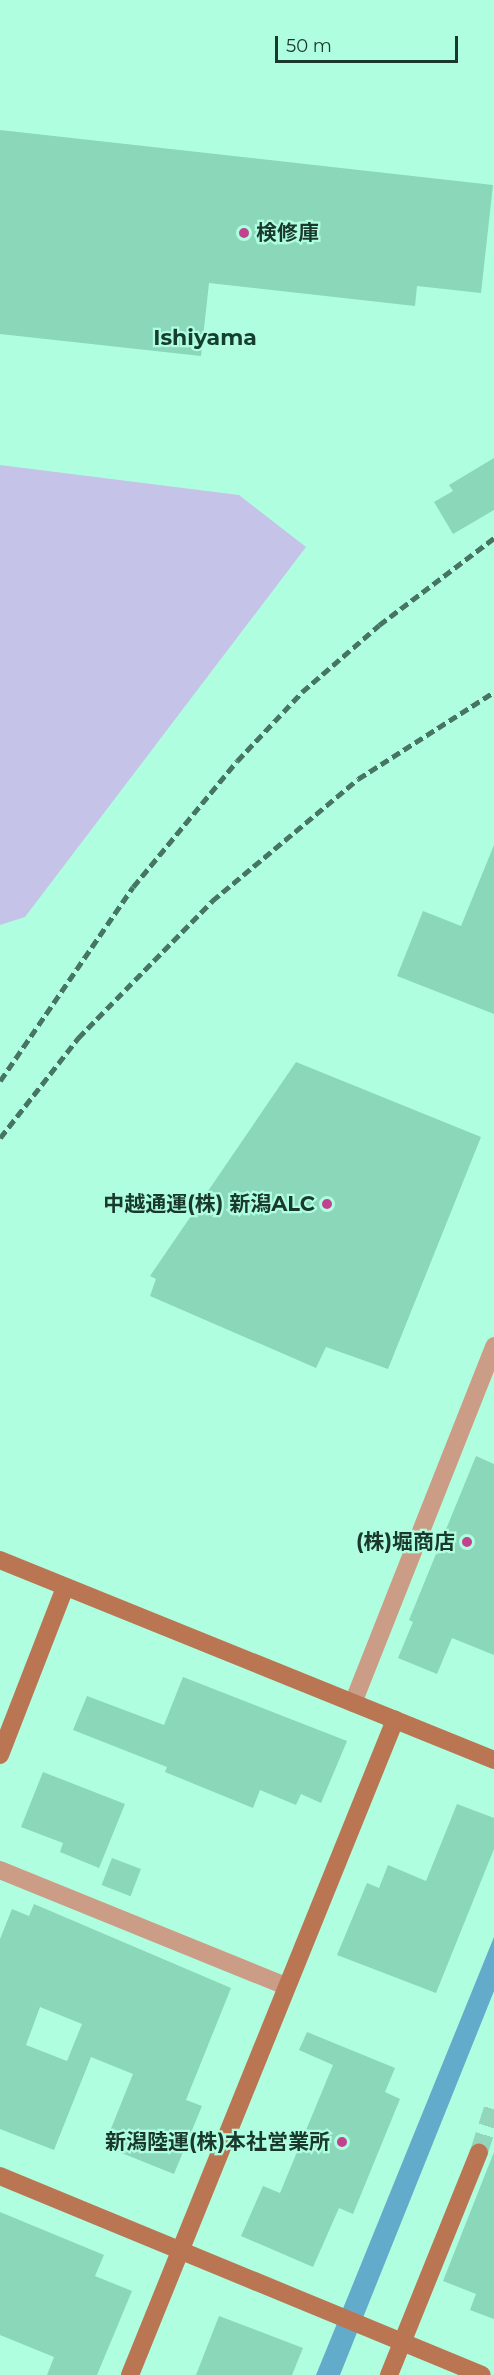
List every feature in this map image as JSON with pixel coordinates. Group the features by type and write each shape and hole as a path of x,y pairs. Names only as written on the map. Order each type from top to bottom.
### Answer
{"street":[{"path":"353,1703 494,1346"},
{"path":"0,1560 494,1760"},
{"path":"0,1755 64,1587"},
{"path":"130,2375 395,1720"},
{"path":"0,1870 286,1986"},
{"path":"389,2375 479,2152"},
{"path":"0,2176 181,2248 401,2344 483,2375"}],"shaded area":[{"path":"0,465 239,495 306,547 25,917 0,925"},
{"path":"494,1937 494,1991 340,2375 316,2375"}],"building":[{"name":"検修庫","path":"0,130 493,185 481,293 417,286 415,306 209,283 201,356 0,334"},
{"path":"494,458 494,510 453,534 434,502 453,491 449,485"},
{"path":"494,845 494,1014 397,976 423,911 461,926"},
{"name":"中越通運(株) 新潟ALC","path":"296,1062 481,1137 388,1369 326,1347 316,1368 150,1296 156,1279 150,1276"},
{"name":"(株)堀商店","path":"476,1456 494,1464 494,1655 452,1638 437,1674 398,1658 413,1622 409,1620"},
{"path":"183,1677 347,1741 321,1803 301,1794 296,1805 260,1790 253,1808 165,1772 167,1767 73,1730 87,1696 164,1725"},
{"path":"43,1772 125,1804 99,1868 60,1852 63,1843 21,1827"},
{"path":"457,1804 494,1818 494,1849 436,1993 337,1955 367,1883 379,1888 388,1865 426,1881"},
{"path":"112,1858 141,1869 131,1896 102,1885"},
{"path":"34,1904 231,1988 186,2100 202,2106 174,2174 104,2146 133,2074 91,2057 54,2150 0,2129 0,1939 12,1909 29,1916","holes":["40,2007 82,2024 67,2061 26,2045"]},
{"path":"307,2032 395,2068 385,2092 400,2099 353,2214 339,2208 313,2267 241,2236 263,2186 280,2193 333,2065 299,2050"},
{"path":"494,2152 494,2319 470,2310 476,2294 443,2281"},
{"path":"0,2212 104,2255 95,2276 132,2291 97,2375 47,2375 54,2357 0,2335"},
{"path":"219,2316 303,2348 292,2375 196,2375"}],"tunnel":[{"path":"479,2152 494,2105"}],"railway":[{"path":"0,1081 133,887 237,761 302,692 379,625 494,538"},
{"path":"0,1138 78,1038 212,901 358,779 494,692"}],"place":[{"name":"検修庫","path":"244,233"},
{"name":"中越通運(株) 新潟ALC","path":"327,1204"},
{"name":"(株)堀商店","path":"467,1542"},
{"name":"新潟陸運(株)本社営業所","path":"342,2142"}],"district":[{"name":"Ishiyama","path":"205,338"}]}
